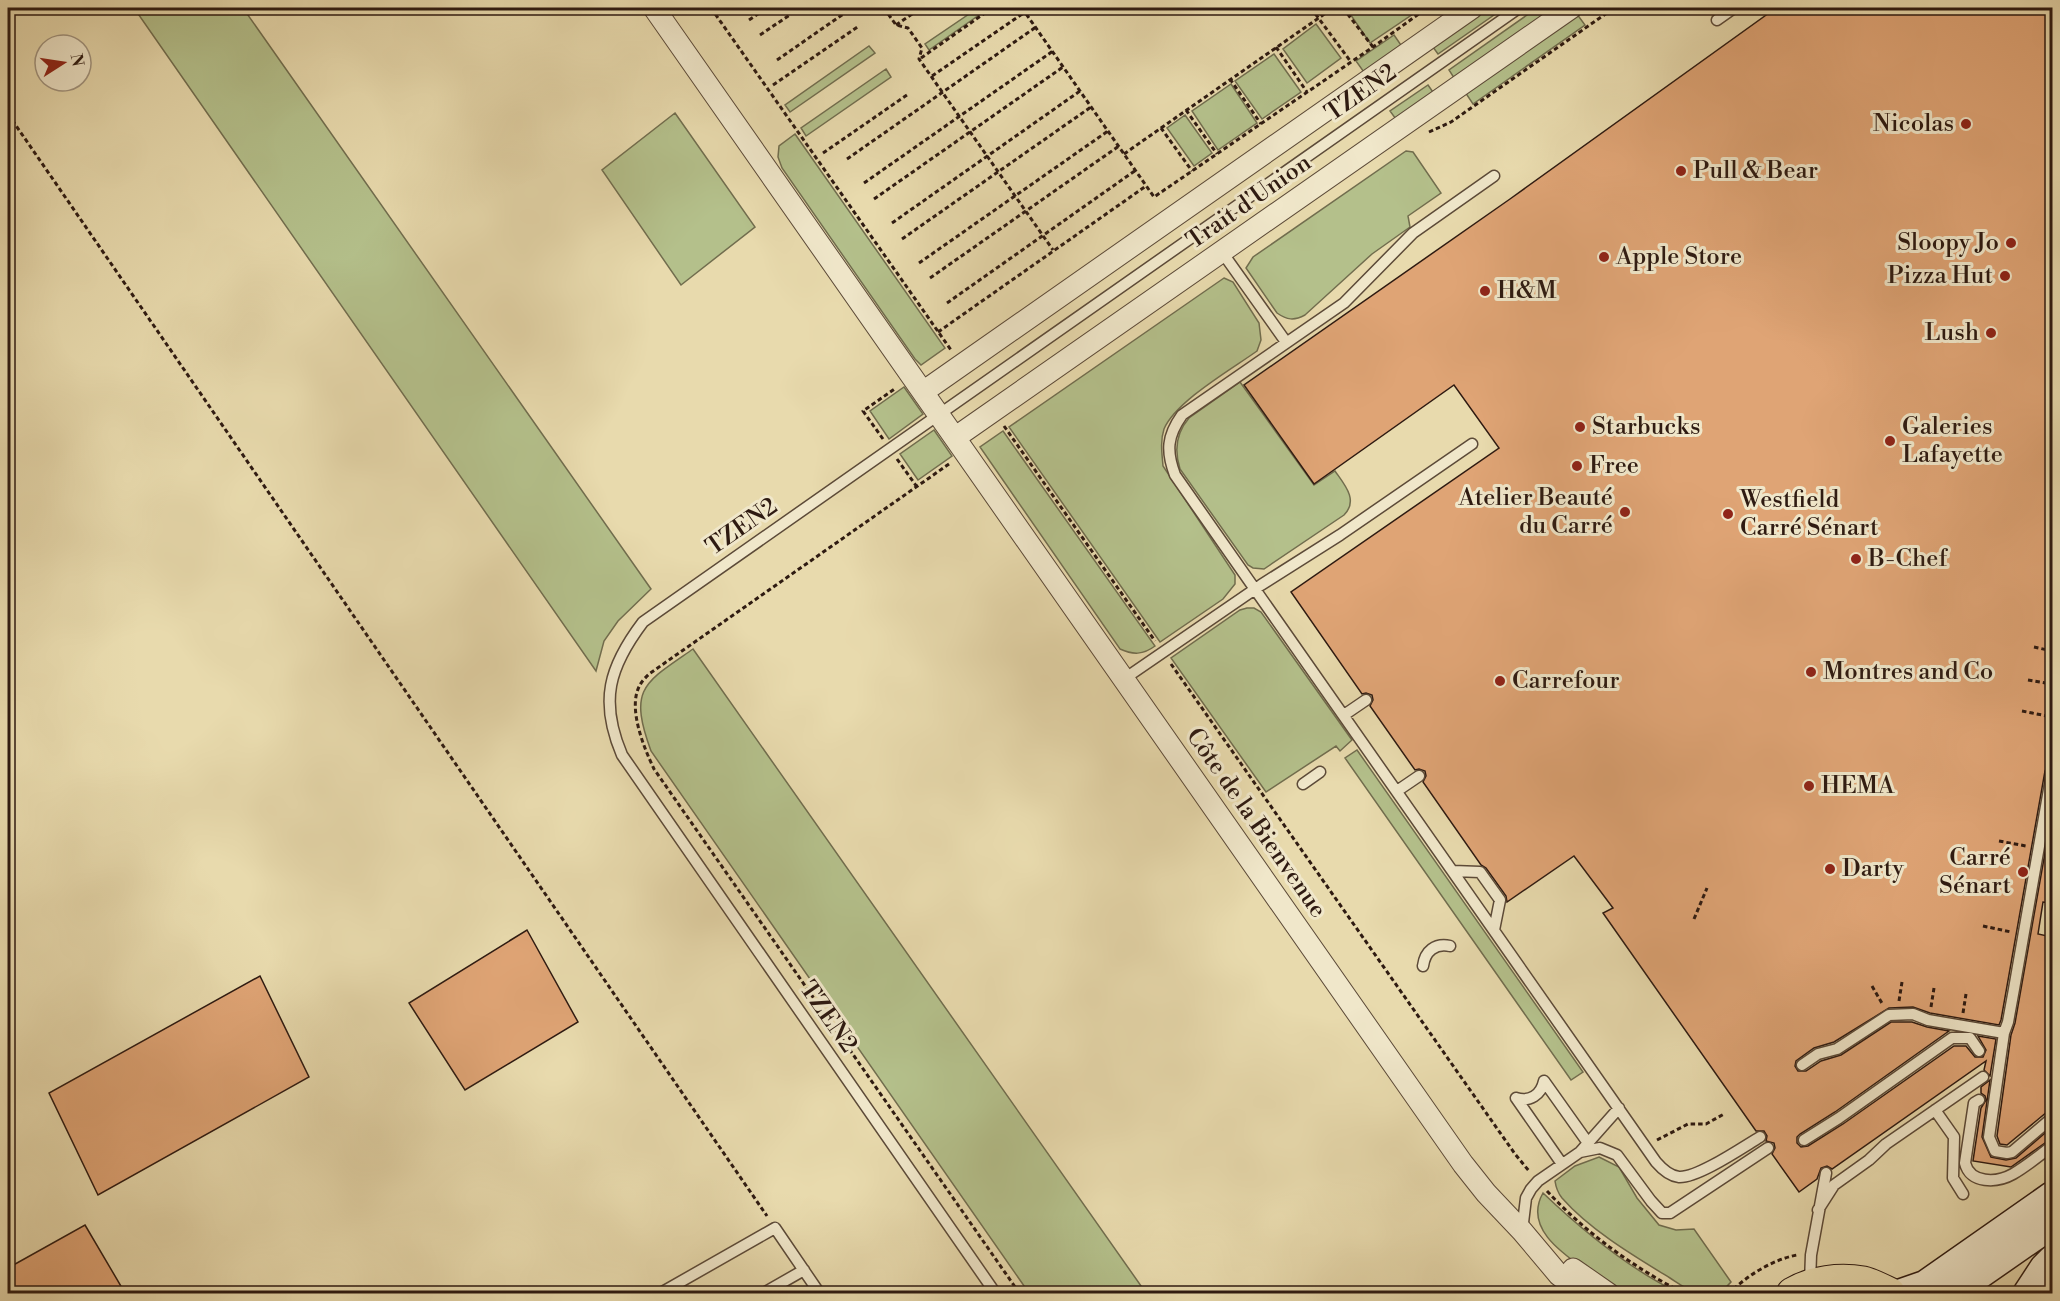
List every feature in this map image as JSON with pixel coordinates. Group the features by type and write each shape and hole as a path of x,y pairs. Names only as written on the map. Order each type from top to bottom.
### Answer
{"main road":[{"path":"1805,1278 1863,1284 1889,1293"}],"street":[{"name":"Côte de la Bienvenue","path":"654,8 1463,1164 1559,1275 1584,1293"},
{"name":"Trait d'Union","path":"923,392 1472,8"},
{"name":"Trait d'Union","path":"956,437 998,423 1222,252 1571,8"},
{"path":"1899,1293 1925,1285 2052,1196"},
{"path":"1959,1293 1967,1283 2052,1224"},
{"name":"Côte de la Bienvenue","path":"1522,1231 1548,1248 1583,1277 1609,1293"},
{"path":"2027,1293 2052,1260"}],"lane":[{"name":"TZEN2","path":"996,1293 622,755 612,731 609,698 614,672 625,646 643,622 1519,8"},
{"path":"1717,20 1734,8"},
{"path":"1494,176 1413,233 1344,303 1182,415 1172,429 1169,445 1170,460 1175,475 1656,1162 1665,1172 1679,1177 1704,1169 1760,1137"},
{"path":"1222,252 1286,342"},
{"path":"1124,679 1472,444"},
{"path":"1344,715 1366,700"},
{"path":"1303,784 1320,772"},
{"path":"2052,772 2008,1022 2004,1033 1989,1137 1991,1146 1995,1152 2007,1154 2012,1152 2052,1118"},
{"path":"1397,791 1419,776"},
{"path":"1453,871 1480,872 1500,900 1494,930"},
{"path":"1423,966 1424,959 1431,949 1439,945 1450,946"},
{"path":"1802,1065 1818,1054 1837,1049 1893,1015 1912,1014 1928,1020 2004,1033"},
{"path":"1804,1140 1952,1038 1970,1038 1979,1051"},
{"path":"1818,1210 1834,1185 1869,1160 1886,1144 1983,1077"},
{"path":"1562,1164 1516,1098 1526,1100 1536,1096 1542,1089 1544,1081 1588,1143"},
{"path":"1979,1100 1974,1103 1965,1163 1966,1170 1974,1177 1994,1179 2012,1174 2052,1146"},
{"path":"1522,1231 1526,1198 1531,1189 1538,1181 1580,1152 1619,1108"},
{"path":"1935,1110 1954,1137 1953,1178 1963,1194"},
{"path":"1580,1152 1600,1148 1617,1155 1651,1201 1662,1213 1670,1213 1768,1148"},
{"path":"1805,1278 1826,1173"},
{"path":"659,1293 775,1228 820,1293"},
{"path":"762,1293 804,1270"}],"path":[{"path":"711,8 961,365"},
{"path":"749,20 767,8"},
{"path":"760,35 800,8"},
{"path":"777,60 852,8"},
{"path":"884,8 896,25 908,28 922,48 920,59 1053,250"},
{"path":"896,25 921,8"},
{"path":"920,59 992,8"},
{"path":"1022,8 1154,197 1427,8"},
{"path":"1124,154 1333,8"},
{"path":"1343,8 1373,47"},
{"path":"1419,137 1452,122 1614,8"},
{"path":"932,76 1025,12"},
{"path":"773,85 859,26"},
{"path":"847,159 1036,27"},
{"path":"1276,47 1307,92"},
{"path":"864,183 1053,51"},
{"path":"874,199 1063,67"},
{"path":"1230,79 1261,124"},
{"path":"891,223 1080,91"},
{"path":"822,153 907,95"},
{"path":"902,239 1091,107"},
{"path":"1186,110 1217,154"},
{"path":"8,114 775,1228"},
{"path":"1161,128 1192,171"},
{"path":"919,263 1108,131"},
{"path":"930,278 1119,146"},
{"path":"947,303 1136,170"},
{"path":"938,332 1146,186"},
{"path":"998,423 1163,652 1515,1154 1576,1222 1648,1274 1685,1293"},
{"path":"955,460 649,674 638,687 636,721 644,748 654,769 1020,1293"},
{"path":"2034,647 2052,651"},
{"path":"2028,680 2052,684"},
{"path":"2022,711 2052,717"},
{"path":"1999,841 2039,849"},
{"path":"1694,919 1707,888"},
{"path":"1983,926 2024,934"},
{"path":"1893,1015 1902,982"},
{"path":"1872,986 1893,1015"},
{"path":"1653,1142 1688,1124 1706,1124 1724,1114"},
{"path":"1728,1293 1744,1279 1766,1266 1792,1256 1805,1278"}],"green space":[{"path":"134,8 243,8 651,589 618,621 604,641 596,671"},
{"path":"978,8 989,8 929,50 925,44"},
{"path":"1346,8 1409,8 1413,14 1370,43"},
{"path":"1481,8 1504,8 1438,54 1430,43"},
{"path":"1537,8 1560,8 1456,81 1449,70"},
{"path":"1574,10 1585,25 1473,104 1463,89"},
{"path":"1316,24 1341,58 1307,83 1283,49"},
{"path":"1394,35 1403,48 1366,75 1356,61"},
{"path":"869,46 875,53 790,112 785,105"},
{"path":"1274,54 1301,92 1262,119 1235,81"},
{"path":"886,69 891,77 806,136 801,128"},
{"path":"1231,84 1257,123 1218,150 1192,111"},
{"path":"1428,85 1435,95 1398,122 1390,111"},
{"path":"675,113 755,227 681,285 602,170"},
{"path":"1185,115 1212,153 1194,166 1167,128"},
{"path":"795,134 945,348 921,365 782,168 778,157 779,146"},
{"path":"1406,151 1413,152 1441,193 1408,216 1410,227 1372,254 1305,315 1291,319 1277,313 1246,268 1253,257"},
{"path":"1224,278 1233,282 1259,323 1261,340 1257,351 1206,386 1170,418 1164,429 1162,448 1163,466 1235,575 1235,584 1223,599 1160,642 1009,427"},
{"path":"1240,382 1314,485 1335,471 1346,487 1350,498 1350,504 1344,515 1264,569 1248,565 1180,469 1177,455 1177,442 1189,418"},
{"path":"904,387 923,414 889,439 870,411"},
{"path":"934,430 952,456 918,480 900,454"},
{"path":"1003,431 1155,646 1138,653 1120,649 980,447"},
{"path":"1254,608 1261,612 1352,740 1340,751 1336,746 1266,792 1171,658 1240,610"},
{"path":"693,649 1146,1293 1029,1293 651,751 641,713 641,700 645,689 663,670"},
{"path":"1357,750 1583,1072 1571,1080 1345,758"},
{"path":"1599,1157 1619,1167 1637,1198 1659,1225 1676,1230 1694,1229 1731,1282 1720,1291 1712,1293 1703,1294 1691,1291 1613,1242 1573,1210 1559,1194 1555,1181 1575,1166"},
{"path":"1543,1193 1608,1249 1642,1273 1679,1293 1624,1294 1609,1288 1561,1251 1543,1230 1538,1219 1538,1206"}],"building":[{"name":"Westfield Carré Sénart","path":"1776,8 2052,8 2052,765 2045,771 2001,1020 1999,1025 1930,1013 1913,1007 1889,1008 1834,1042 1814,1048 1796,1061 1795,1066 1798,1071 1806,1071 1821,1061 1841,1055 1891,1022 1912,1022 1949,1031 1835,1112 1800,1134 1797,1137 1797,1143 1801,1147 1808,1146 1954,1046 1966,1046 1975,1057 1983,1057 1986,1050 1978,1036 1996,1039 1990,1076 1984,1070 1986,1061 1832,1169 1827,1166 1821,1168 1817,1179 1799,1192 1772,1154 1775,1148 1774,1143 1766,1141 1767,1136 1764,1131 1756,1131 1603,913 1613,908 1574,856 1507,902 1506,896 1486,868 1481,865 1423,782 1426,776 1425,771 1415,770 1370,706 1373,700 1372,695 1362,694 1291,592 1499,448 1454,385 1314,484 1244,385 1510,199"},
{"path":"2052,813 2052,903 2043,902 2038,934 2052,937 2052,1111 2047,1112 2007,1145 2000,1144 1997,1136 2011,1035"},
{"path":"527,930 578,1022 465,1090 409,1003"},
{"path":"260,976 309,1077 98,1195 49,1093"},
{"path":"1990,1080 1982,1137 1991,1157 2006,1160 2016,1158 2052,1127 2052,1138 2011,1167 1973,1161 1981,1108 1986,1100 1981,1093 1981,1087"},
{"path":"85,1225 125,1293 8,1293 8,1268"}],"place":[{"name":"Nicolas","path":"1966,124"},
{"name":"Pull & Bear","path":"1681,171"},
{"name":"Sloopy Jo","path":"2011,243"},
{"name":"Apple Store","path":"1604,257"},
{"name":"Pizza Hut","path":"2005,276"},
{"name":"H&M","path":"1485,291"},
{"name":"Lush","path":"1991,333"},
{"name":"Starbucks","path":"1580,427"},
{"name":"Galeries Lafayette","path":"1890,441"},
{"name":"Free","path":"1577,466"},
{"name":"Atelier Beauté du Carré","path":"1625,512"},
{"name":"Westfield Carré Sénart","path":"1728,514"},
{"name":"B-Chef","path":"1856,559"},
{"name":"Montres and Co","path":"1811,672"},
{"name":"Carrefour","path":"1500,681"},
{"name":"HEMA","path":"1809,786"},
{"name":"Darty","path":"1830,869"},
{"name":"Carré Sénart","path":"2023,872"}]}
